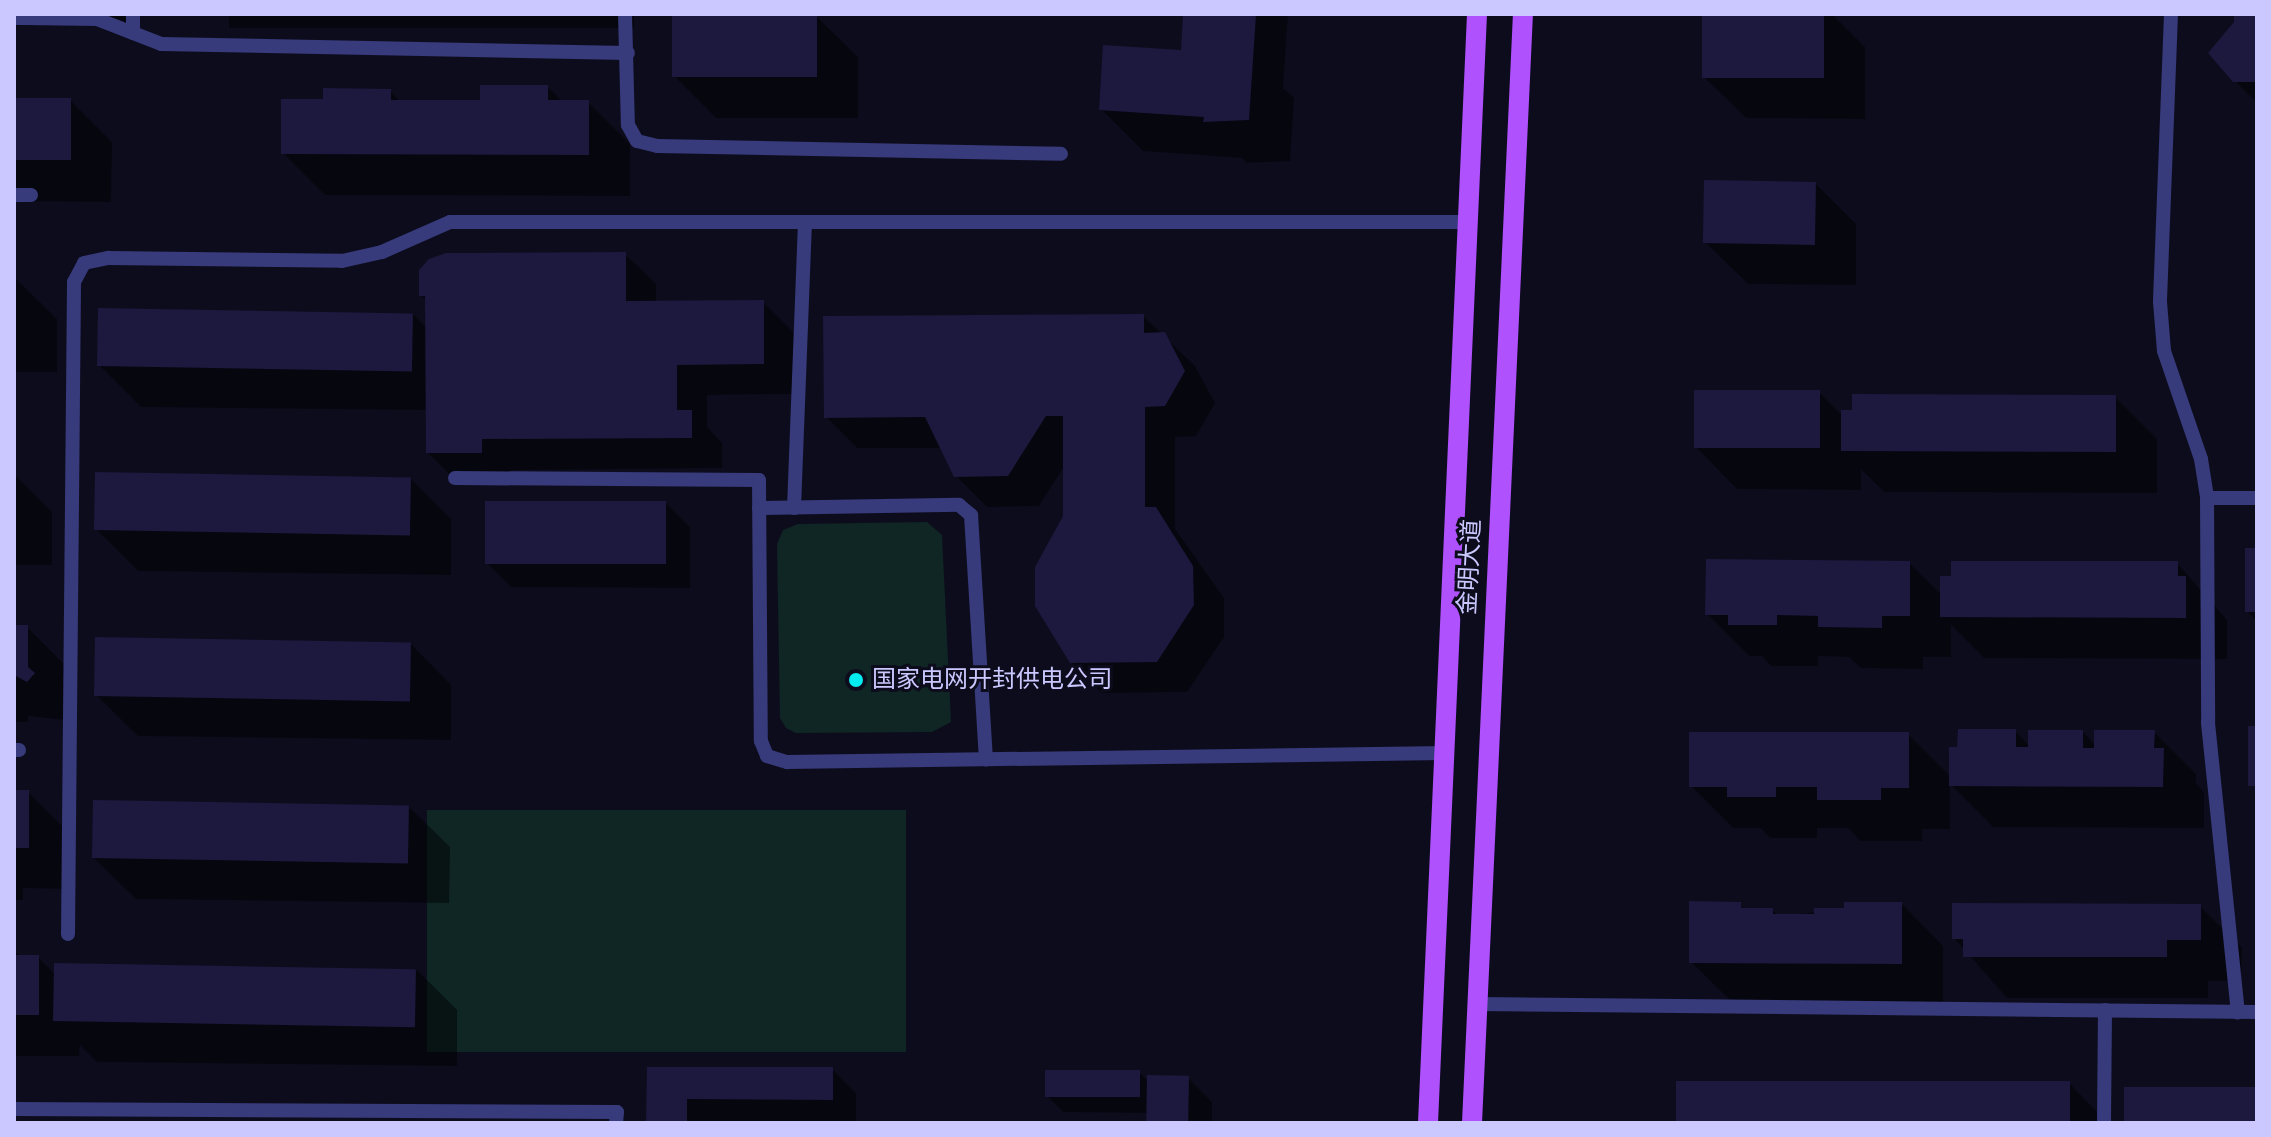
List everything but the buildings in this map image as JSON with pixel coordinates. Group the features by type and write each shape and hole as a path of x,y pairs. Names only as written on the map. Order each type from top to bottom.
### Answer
{"main road":[{"name":"金明大道","path":"1428,1123 1477,14"},
{"name":"金明大道","path":"1472,1123 1523,14"}],"lane":[{"path":"133,14 133,33"},
{"path":"625,14 628,125 637,141 657,146 1061,154"},
{"path":"2171,14 2162,326 2176,394 2201,459 2207,498 2208,723 2238,1012"},
{"path":"14,18 97,19 161,44 626,53"},
{"path":"14,195 31,195"},
{"path":"68,934 74,282 84,263 108,258 342,261 382,252 450,222 1470,222"},
{"path":"794,508 805,224"},
{"path":"455,478 759,480 761,741 767,756 787,762 1445,753"},
{"path":"2207,498 2257,498"},
{"path":"759,508 959,505 971,515 986,760"},
{"path":"1477,1004 2257,1012"},
{"path":"2104,1123 2105,1010"},
{"path":"14,1109 617,1112 616,1123"}],"green space":[{"path":"927,522 942,535 951,722 932,732 796,733 786,728 780,718 777,544 783,530 798,524"},
{"path":"427,810 906,810 906,1052 427,1052"}],"place":[{"name":"国家电网开封供电公司","path":"856,680"}]}
